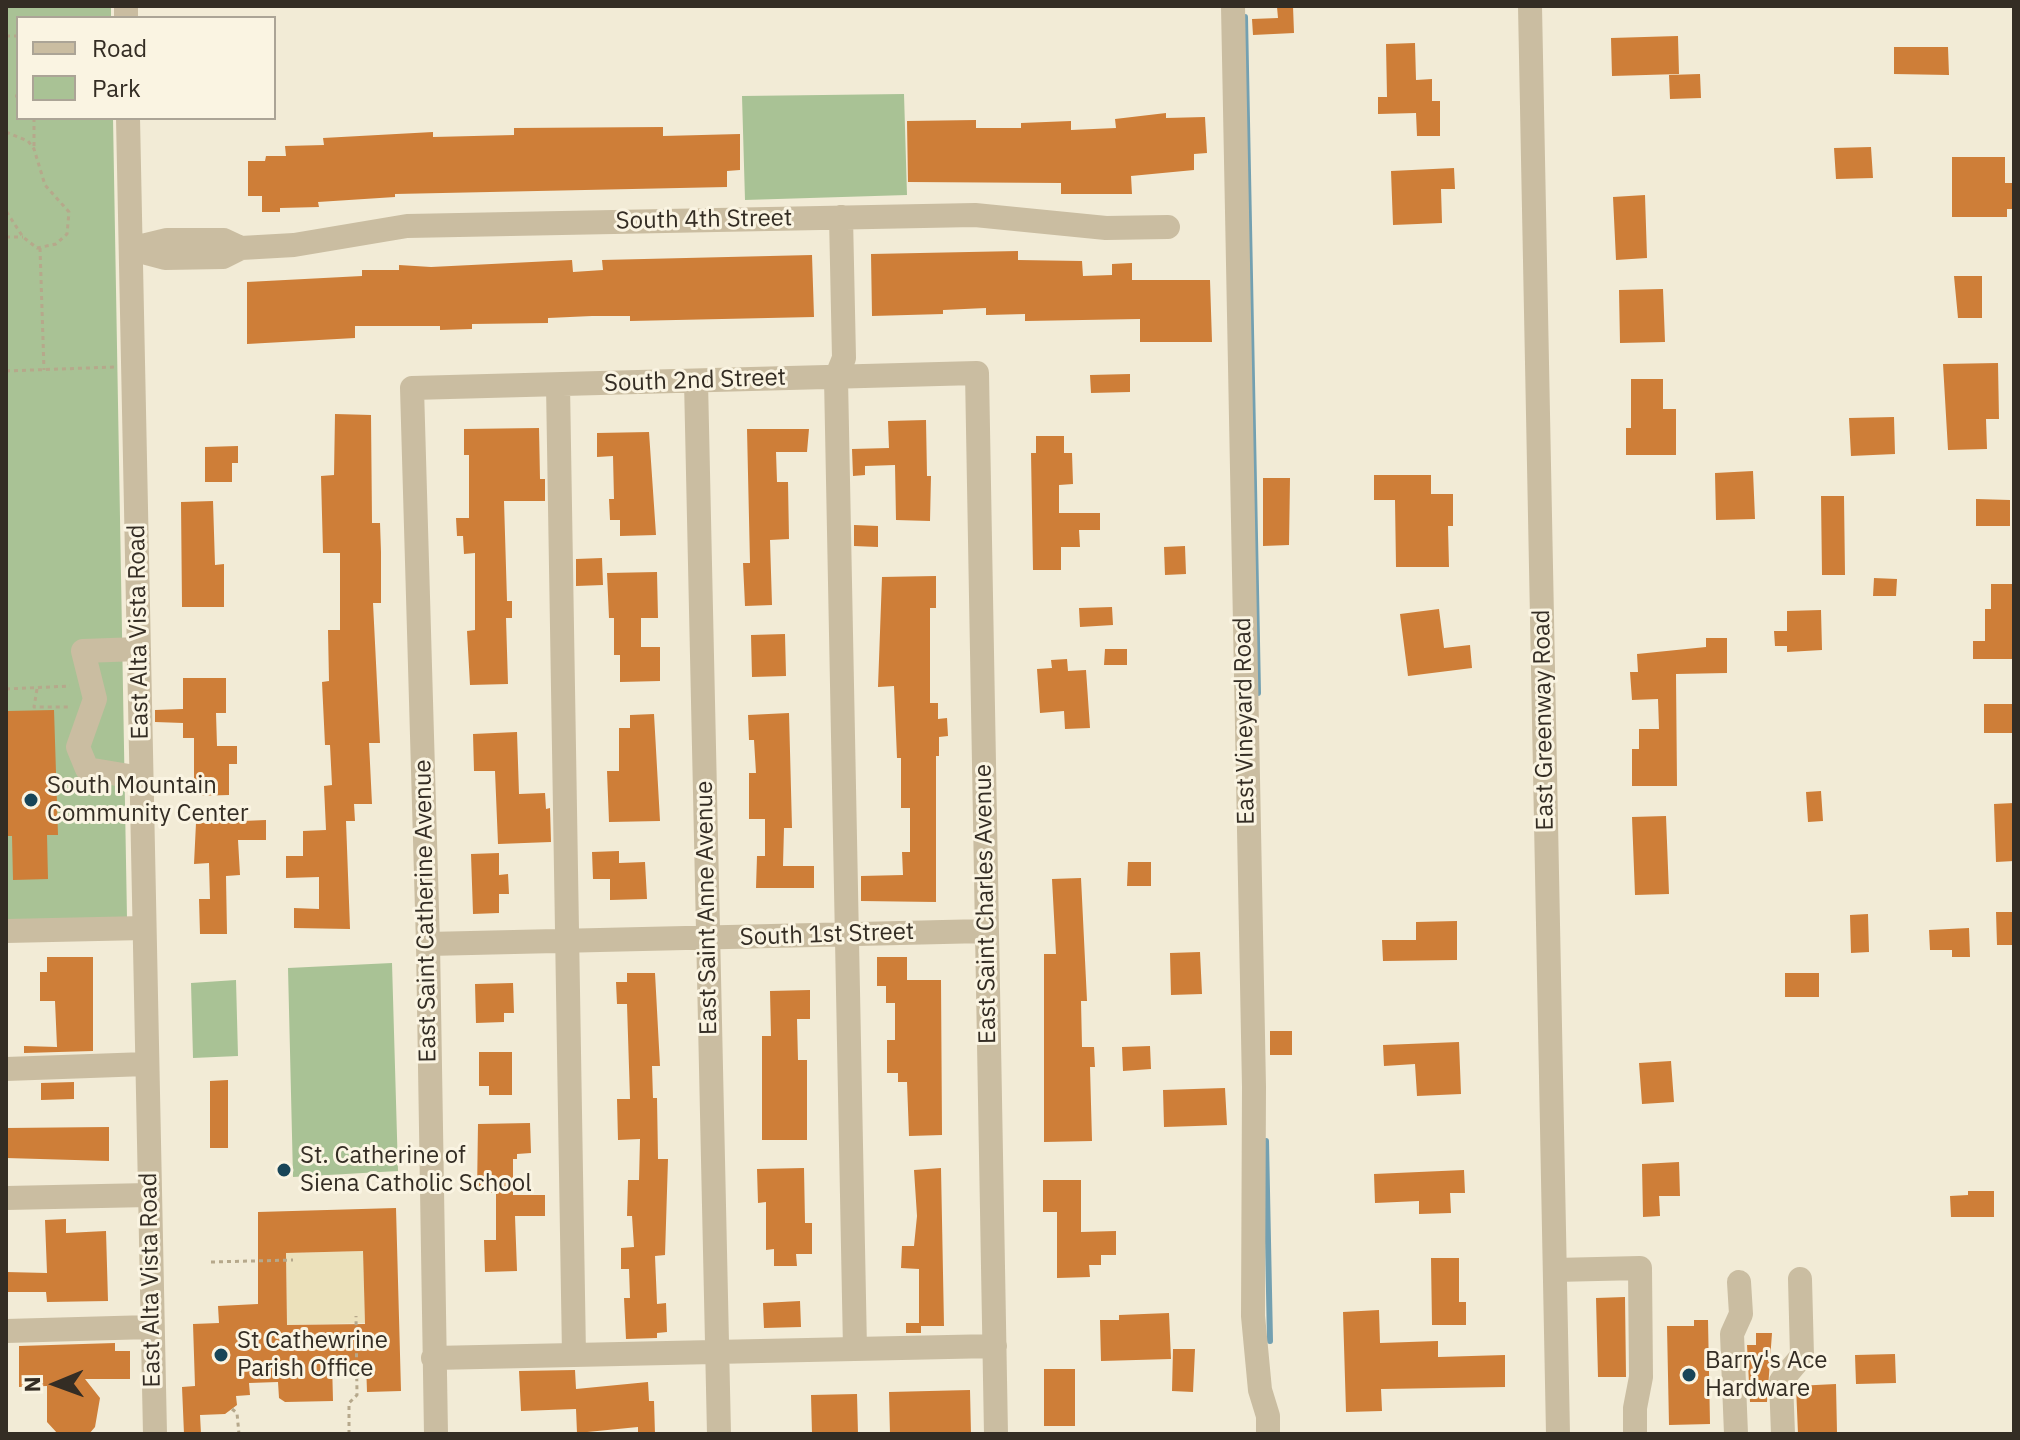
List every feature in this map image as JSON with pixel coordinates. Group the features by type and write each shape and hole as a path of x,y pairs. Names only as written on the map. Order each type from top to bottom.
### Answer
{"street":[{"name":"East Vineyard Road","path":"1233,6 1248,926 1254,1087 1253,1316 1268,1434"},
{"name":"East Greenway Road","path":"1530,6 1558,1434"},
{"name":"East Alta Vista Road","path":"128,120 155,1434"},
{"name":"South 4th Street","path":"131,249 167,240 204,249 224,240 241,248 294,245 407,226 975,215 1106,228 1168,227"},
{"path":"841,217 844,358 836,378 855,1349"},
{"name":"South 2nd Street","path":"412,388 977,373"},
{"name":"East Saint Charles Avenue","path":"977,373 996,1434"},
{"name":"East Saint Anne Avenue","path":"696,381 719,1434"},
{"path":"558,385 574,1355"},
{"name":"East Saint Catherine Avenue","path":"412,388 428,944 436,1434"},
{"path":"139,649 83,651 95,699 78,747 87,769 141,778"},
{"path":"6,931 144,928"},
{"name":"South 1st Street","path":"428,944 986,931"},
{"path":"6,1069 146,1064"},
{"path":"6,1198 149,1195"},
{"path":"1555,1270 1640,1268 1641,1377 1635,1408 1635,1434"},
{"path":"1783,1434 1781,1381 1802,1356 1800,1279"},
{"path":"1736,1434 1732,1334 1741,1314 1739,1282"},
{"path":"6,1331 151,1327"},
{"path":"433,1358 995,1346"}],"path":[{"path":"34,120 34,149 45,185 67,207 70,220 62,240 40,248"},
{"path":"6,132 28,141 34,149"},
{"path":"6,211 23,237 40,248"},
{"path":"6,237 23,237"},
{"path":"40,248 44,370"},
{"path":"6,371 115,367"},
{"path":"6,689 72,686 72,677"},
{"path":"38,688 34,707 72,707"},
{"path":"211,1262 293,1260"},
{"path":"349,1434 349,1403 357,1395 356,1316"},
{"path":"232,1409 237,1413 239,1434"}],"green space":[{"path":"6,6 111,6 111,16 16,16 16,120 113,120 127,918 6,921"},
{"path":"904,94 907,195 745,200 742,96"},
{"path":"392,963 398,1171 293,1177 288,968"},
{"path":"236,980 238,1056 193,1058 191,983"}],"shaded area":[{"path":"363,1251 365,1323 287,1325 286,1253"}],"building":[{"path":"1293,6 1294,33 1253,35 1252,19 1278,18 1277,7"},
{"path":"1678,36 1679,74 1612,76 1611,38"},
{"path":"1415,43 1416,80 1432,79 1432,101 1440,101 1440,136 1417,136 1416,113 1378,114 1378,97 1387,97 1386,44"},
{"path":"1894,47 1948,47 1949,75 1894,74"},
{"path":"1700,74 1701,98 1670,99 1669,75"},
{"path":"1166,113 1166,118 1205,117 1207,153 1194,154 1194,170 1131,176 1132,194 1061,194 1061,183 908,182 907,121 976,120 976,128 1021,128 1021,123 1071,121 1071,130 1116,128 1115,119"},
{"path":"663,127 663,136 740,134 740,170 727,171 727,187 395,194 395,197 318,202 319,207 280,208 280,212 262,212 262,196 248,196 248,161 265,161 266,156 286,156 285,146 324,145 323,138 433,132 433,137 514,135 514,128"},
{"path":"1871,147 1873,178 1836,179 1834,148"},
{"path":"1952,157 2005,157 2005,183 2014,183 2014,209 2007,209 2007,217 1952,217"},
{"path":"1454,168 1455,189 1441,189 1442,223 1393,225 1391,171"},
{"path":"1645,195 1647,258 1616,260 1613,197"},
{"path":"1018,251 1018,260 1082,261 1083,276 1112,275 1112,264 1132,263 1132,280 1210,280 1212,342 1140,342 1140,319 1025,321 1025,314 986,315 986,308 943,310 943,314 872,316 871,254"},
{"path":"812,255 814,317 630,321 630,316 592,316 548,318 548,323 472,324 472,329 440,330 440,326 355,326 355,338 247,344 247,282 362,276 362,270 399,270 399,265 431,267 572,260 573,272 603,270 602,260"},
{"path":"1954,276 1982,276 1982,318 1958,318"},
{"path":"1663,289 1665,342 1620,343 1619,290"},
{"path":"1998,363 1999,419 1986,419 1987,449 1948,450 1943,364"},
{"path":"1130,374 1130,392 1091,393 1090,375"},
{"path":"1631,379 1663,379 1663,409 1676,409 1676,455 1626,455 1626,428 1631,428"},
{"path":"335,414 371,415 372,523 380,523 381,552 381,603 373,603 380,743 369,743 372,804 354,804 355,821 346,821 350,929 294,928 294,908 319,909 319,877 286,878 286,856 303,856 303,831 326,830 324,786 332,785 330,745 325,745 322,682 329,681 328,630 340,630 340,553 323,553 321,476 334,475"},
{"path":"1894,417 1895,454 1851,456 1849,418"},
{"path":"926,420 927,476 931,476 930,521 896,520 895,465 865,466 865,475 853,476 852,449 889,448 888,421"},
{"path":"539,428 540,479 545,479 545,501 504,501 507,601 512,601 512,618 506,618 508,684 470,685 467,631 475,630 475,553 464,554 463,536 457,536 456,518 469,518 469,455 464,455 464,429"},
{"path":"747,429 809,429 807,452 776,452 777,482 788,482 789,539 770,540 772,605 745,606 743,563 750,563"},
{"path":"649,432 656,535 620,536 620,520 610,520 609,499 614,499 613,456 597,457 597,433"},
{"path":"1036,436 1064,436 1064,453 1072,453 1073,484 1059,485 1059,513 1100,513 1100,530 1079,530 1080,547 1061,547 1061,570 1033,570 1031,453 1036,453"},
{"path":"238,446 238,463 232,463 232,482 205,482 205,447"},
{"path":"1753,471 1755,519 1716,520 1715,473"},
{"path":"1374,475 1431,475 1431,494 1453,494 1453,526 1448,526 1449,567 1396,567 1395,500 1374,500"},
{"path":"1263,478 1290,478 1289,545 1263,546"},
{"path":"1821,496 1844,496 1845,575 1822,575"},
{"path":"1976,499 2010,500 2010,526 1976,526"},
{"path":"213,501 215,565 224,564 224,607 182,607 181,502"},
{"path":"854,525 878,526 878,547 854,546"},
{"path":"1185,546 1186,574 1165,575 1164,547"},
{"path":"602,558 603,585 576,586 576,559"},
{"path":"657,572 658,618 641,618 641,647 660,647 660,681 620,682 620,655 614,655 614,618 609,618 607,573"},
{"path":"936,576 936,608 930,608 930,703 938,703 938,719 947,718 948,736 939,737 939,756 936,756 936,902 861,901 861,876 903,875 902,852 910,852 910,808 901,808 901,758 897,758 894,686 878,687 882,577"},
{"path":"1874,578 1897,579 1896,596 1873,596"},
{"path":"1991,584 2014,584 2014,659 1973,659 1973,641 1985,641 1985,609 1991,609"},
{"path":"1112,607 1113,625 1080,627 1079,608"},
{"path":"1439,609 1444,648 1470,645 1472,668 1408,676 1400,614"},
{"path":"1821,610 1822,650 1787,652 1787,646 1775,646 1774,631 1787,631 1787,611"},
{"path":"785,634 786,676 752,677 751,635"},
{"path":"1706,638 1727,638 1727,673 1676,674 1677,786 1632,786 1632,749 1639,749 1639,729 1659,729 1658,699 1632,700 1630,672 1638,672 1637,654 1706,647"},
{"path":"1105,649 1127,649 1127,665 1104,665"},
{"path":"1067,659 1068,671 1086,670 1090,728 1065,729 1064,711 1040,713 1037,669 1052,668 1051,660"},
{"path":"183,678 226,678 226,713 216,713 217,746 237,746 237,764 229,764 229,795 194,796 194,738 183,738 183,723 155,722 155,710 183,709"},
{"path":"1984,704 2014,704 2014,733 1984,733"},
{"name":"South Mountain Community Center","path":"54,710 58,835 47,835 48,879 13,880 12,836 6,836 8,711"},
{"path":"789,713 792,828 784,828 783,866 814,866 814,888 756,888 757,856 765,856 765,819 749,819 749,773 756,773 754,740 749,740 748,715"},
{"path":"654,714 660,821 609,822 607,771 619,771 619,728 630,728 630,715"},
{"path":"517,732 519,794 545,793 546,809 550,808 551,842 498,844 495,771 474,771 473,734"},
{"path":"1821,791 1823,821 1808,822 1806,792"},
{"path":"2014,803 2014,861 1996,862 1994,804"},
{"path":"1666,816 1669,894 1635,895 1632,817"},
{"path":"266,820 266,840 238,840 240,875 226,876 227,934 200,934 199,899 210,899 209,863 194,864 196,823"},
{"path":"619,851 619,863 645,862 647,899 610,900 610,879 593,879 592,852"},
{"path":"499,853 499,875 508,874 509,894 499,894 499,913 473,914 471,854"},
{"path":"1128,862 1151,862 1151,886 1127,886"},
{"path":"1081,878 1087,1001 1081,1001 1082,1047 1094,1047 1095,1067 1090,1067 1092,1141 1044,1142 1044,954 1056,954 1052,879"},
{"path":"1996,912 2014,912 2014,945 1997,945"},
{"path":"1868,914 1869,952 1851,953 1850,915"},
{"path":"1457,921 1457,960 1383,961 1382,940 1416,940 1416,922"},
{"path":"1969,928 1970,957 1952,957 1952,950 1930,950 1929,930"},
{"path":"1200,952 1202,994 1171,995 1170,953"},
{"path":"47,957 93,957 93,1051 24,1053 24,1046 57,1047 55,1001 40,1001 40,972 47,972"},
{"path":"877,957 907,957 907,980 941,980 942,1135 909,1136 907,1082 898,1082 898,1073 887,1073 887,1040 895,1040 895,1003 886,1003 886,986 877,986"},
{"path":"627,973 655,973 660,1066 652,1066 653,1098 657,1098 658,1159 668,1159 665,1255 655,1256 657,1304 666,1303 667,1332 657,1333 657,1338 626,1339 624,1298 630,1298 629,1269 621,1269 621,1248 634,1247 632,1216 627,1216 628,1180 639,1180 640,1139 618,1140 617,1099 630,1099 627,1004 617,1004 616,982 627,982"},
{"path":"1785,973 1819,973 1819,997 1785,997"},
{"path":"513,983 514,1013 504,1013 504,1022 476,1023 475,984"},
{"path":"810,990 810,1019 797,1019 798,1060 807,1060 807,1140 762,1140 762,1036 771,1036 770,991"},
{"path":"1270,1031 1292,1031 1292,1055 1270,1055"},
{"path":"1459,1042 1461,1094 1417,1096 1415,1064 1384,1066 1383,1045"},
{"path":"1150,1046 1151,1069 1123,1071 1122,1047"},
{"path":"479,1052 512,1052 512,1095 489,1095 489,1086 479,1086"},
{"path":"1671,1061 1674,1102 1642,1104 1639,1063"},
{"path":"228,1080 228,1148 210,1148 210,1081"},
{"path":"74,1082 74,1099 41,1100 41,1083"},
{"path":"1225,1088 1227,1125 1164,1127 1163,1090"},
{"path":"530,1123 531,1153 517,1154 517,1159 513,1159 513,1195 545,1195 545,1216 515,1216 517,1271 485,1272 484,1240 496,1240 496,1193 477,1193 478,1124"},
{"path":"109,1127 109,1161 6,1158 6,1128"},
{"path":"1679,1162 1680,1196 1659,1196 1660,1216 1643,1217 1642,1164"},
{"path":"804,1168 805,1223 812,1223 812,1254 796,1254 797,1266 774,1266 774,1249 766,1250 766,1202 758,1203 757,1169"},
{"path":"941,1168 944,1326 921,1326 921,1333 906,1333 906,1323 919,1323 919,1269 901,1268 902,1246 914,1246 917,1216 914,1170"},
{"path":"1464,1170 1465,1193 1450,1193 1451,1213 1419,1214 1419,1201 1375,1203 1374,1174"},
{"path":"1043,1180 1081,1180 1081,1232 1116,1231 1116,1255 1101,1255 1101,1265 1089,1265 1090,1277 1057,1278 1057,1212 1043,1212"},
{"path":"1968,1191 1994,1191 1994,1217 1951,1217 1950,1196 1968,1195"},
{"path":"396,1208 401,1391 367,1392 366,1362 332,1362 333,1401 285,1402 279,1398 278,1382 249,1383 250,1395 236,1396 237,1405 225,1414 200,1415 201,1434 184,1434 182,1387 195,1386 193,1324 219,1323 218,1306 258,1304 258,1212","holes":["363,1251 365,1324 287,1325 286,1253"]},
{"path":"66,1219 66,1233 106,1231 108,1301 47,1302 46,1292 6,1292 6,1272 47,1273 45,1220"},
{"path":"1431,1258 1459,1258 1459,1302 1466,1302 1466,1325 1432,1325"},
{"path":"1625,1297 1626,1377 1598,1377 1596,1298"},
{"path":"800,1301 801,1327 764,1328 763,1303"},
{"path":"1379,1310 1380,1343 1438,1341 1438,1357 1505,1355 1505,1387 1381,1389 1382,1411 1346,1412 1343,1312"},
{"path":"1169,1313 1171,1359 1101,1361 1100,1320 1119,1320 1119,1315"},
{"name":"Barry's Ace Hardware","path":"1694,1320 1708,1320 1710,1424 1669,1425 1667,1326 1694,1326"},
{"path":"1756,1333 1772,1333 1767,1402 1750,1402 1747,1345 1756,1345"},
{"path":"115,1343 115,1351 130,1351 130,1379 85,1379 100,1398 95,1427 89,1434 58,1434 47,1422 47,1386 19,1387 19,1346"},
{"path":"1173,1349 1195,1349 1193,1392 1172,1391"},
{"path":"1895,1354 1896,1383 1856,1384 1855,1355"},
{"path":"1044,1369 1075,1369 1075,1426 1044,1426"},
{"path":"575,1370 576,1389 648,1382 649,1401 654,1401 655,1434 638,1434 638,1427 577,1433 576,1409 521,1411 519,1371"},
{"path":"1836,1384 1837,1433 1798,1434 1796,1386"},
{"path":"970,1390 971,1434 890,1434 889,1392"},
{"path":"857,1394 858,1434 812,1434 811,1395"}],"waterway":[{"path":"1245,17 1258,693"},
{"path":"1266,1141 1270,1341"}],"place":[{"name":"South Mountain Community Center","path":"31,800"},
{"name":"St. Catherine of Siena Catholic School","path":"284,1170"},
{"name":"St Cathewrine Parish Office","path":"221,1355"},
{"name":"Barry's Ace Hardware","path":"1689,1375"}]}
